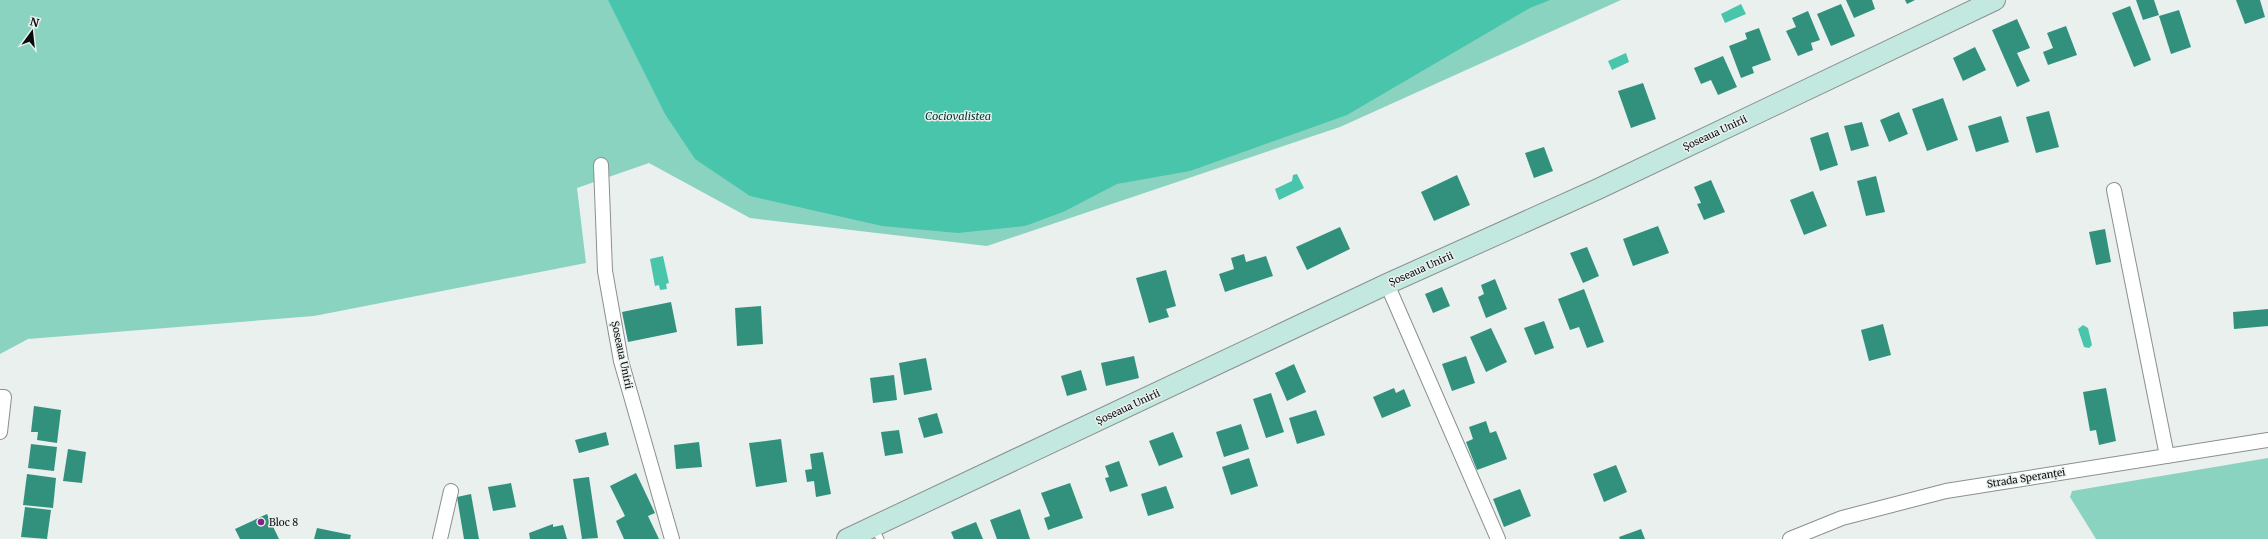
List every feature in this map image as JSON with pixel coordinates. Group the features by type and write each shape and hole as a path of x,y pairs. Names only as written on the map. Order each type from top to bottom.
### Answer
{"main road":[{"name":"Șoseaua Unirii","path":"847,539 877,533 1387,284 1605,186 1995,0"}],"street":[{"name":"Șoseaua Unirii","path":"601,165 605,271 621,361 672,539"},
{"path":"2114,190 2167,456"},
{"path":"1387,284 1498,539"},
{"path":"0,432 2,397"},
{"name":"Strada Speranței","path":"1790,539 1842,518 1946,491 2268,440"},
{"path":"440,539 451,491"}],"shaded area":[{"path":"0,0 1621,0 1340,127 987,246 750,218 649,163 577,188 586,263 314,316 28,339 0,354"},
{"path":"2268,458 2268,539 2096,539 2070,497 2072,491"}],"water":[{"name":"Cociovalistea","path":"608,0 1550,0 1530,8 1347,115 1190,171 1117,184 1063,212 1025,226 958,233 882,226 750,196 695,159 665,114"},
{"path":"1741,4 1746,14 1725,23 1721,14"},
{"path":"1626,53 1629,62 1612,70 1608,61"},
{"path":"1297,174 1304,188 1279,200 1275,189 1292,181 1293,175"},
{"path":"663,256 669,283 666,284 667,289 660,290 659,285 655,286 650,259"},
{"path":"2083,325 2088,328 2092,345 2089,348 2084,347 2078,329"}],"building":[{"path":"1846,0 1872,0 1875,9 1854,18"},
{"path":"1905,0 1915,0 1907,4"},
{"path":"2136,0 2154,0 2159,15 2143,20"},
{"path":"2236,0 2260,0 2265,17 2245,24"},
{"path":"1841,4 1855,36 1831,46 1817,14"},
{"path":"2130,6 2151,60 2134,67 2112,13"},
{"path":"2179,10 2191,47 2171,54 2159,16"},
{"path":"1808,11 1820,40 1811,43 1813,50 1798,56 1786,31 1796,27 1792,18"},
{"path":"2017,19 2030,48 2017,53 2030,81 2017,87 1992,30"},
{"path":"2066,26 2077,55 2048,65 2043,52 2053,48 2047,33"},
{"path":"1759,28 1771,60 1752,67 1754,73 1741,78 1729,46 1747,39 1745,33"},
{"path":"1975,47 1986,70 1963,81 1953,58"},
{"path":"1723,56 1737,87 1718,95 1711,80 1701,84 1694,68"},
{"path":"1643,83 1656,119 1631,128 1618,91"},
{"path":"1943,98 1958,140 1927,151 1912,109"},
{"path":"2049,111 2059,147 2036,153 2026,117"},
{"path":"1899,112 1908,134 1889,142 1880,120"},
{"path":"2001,116 2009,142 1976,152 1968,126"},
{"path":"1862,122 1869,146 1851,151 1844,126"},
{"path":"1828,132 1838,165 1820,171 1810,138"},
{"path":"1544,147 1553,171 1534,178 1525,153"},
{"path":"1457,175 1470,205 1434,221 1421,192"},
{"path":"1876,176 1885,212 1866,216 1857,181"},
{"path":"1711,180 1725,212 1704,220 1697,204 1701,203 1694,187"},
{"path":"1813,191 1827,226 1804,235 1790,200"},
{"path":"1658,226 1669,253 1633,266 1623,239"},
{"path":"1340,227 1350,249 1307,270 1296,247"},
{"path":"2105,229 2111,262 2096,265 2089,232"},
{"path":"1587,247 1599,276 1583,283 1570,253"},
{"path":"1244,254 1246,262 1266,256 1273,276 1225,292 1219,274 1234,269 1231,258"},
{"path":"1166,270 1176,306 1166,309 1169,317 1149,323 1136,278"},
{"path":"1495,279 1507,309 1486,318 1478,297 1484,294 1481,285"},
{"path":"1442,287 1450,306 1433,313 1425,294"},
{"path":"1584,289 1604,342 1587,348 1579,327 1570,330 1558,299"},
{"path":"671,302 677,332 628,342 622,312"},
{"path":"761,306 763,344 737,346 735,308"},
{"path":"2268,309 2268,326 2234,329 2233,312"},
{"path":"1544,321 1554,348 1535,355 1524,328"},
{"path":"1883,324 1891,355 1869,361 1861,330"},
{"path":"1491,328 1507,362 1486,372 1470,337"},
{"path":"1134,356 1139,378 1106,386 1101,363"},
{"path":"1466,356 1475,383 1452,391 1442,364"},
{"path":"926,358 932,390 904,395 899,363"},
{"path":"1294,364 1306,392 1287,401 1275,373"},
{"path":"1081,370 1087,390 1067,396 1061,376"},
{"path":"894,375 897,400 873,403 870,378"},
{"path":"1394,388 1396,393 1404,389 1411,406 1382,418 1373,397"},
{"path":"2106,388 2116,441 2099,445 2096,430 2090,431 2083,392"},
{"path":"1271,393 1284,432 1266,438 1253,399"},
{"path":"34,406 61,410 57,443 37,440 38,432 31,432"},
{"path":"1316,410 1325,435 1297,444 1289,418"},
{"path":"937,413 943,433 924,438 918,418"},
{"path":"1486,421 1490,433 1496,431 1507,459 1477,470 1466,442 1473,439 1469,427"},
{"path":"1241,424 1249,449 1224,457 1216,432"},
{"path":"899,430 903,453 885,456 881,432"},
{"path":"606,432 609,445 579,453 575,440"},
{"path":"1173,432 1183,457 1159,466 1149,441"},
{"path":"781,439 787,482 756,487 749,443"},
{"path":"699,442 702,467 676,469 674,445"},
{"path":"31,444 57,447 54,471 28,468"},
{"path":"68,449 86,452 82,483 63,481"},
{"path":"823,452 831,494 816,497 814,481 807,482 805,470 812,469 810,454"},
{"path":"1249,458 1258,486 1231,495 1222,467"},
{"path":"1119,461 1128,486 1110,492 1105,478 1109,477 1105,466"},
{"path":"1616,465 1627,492 1604,502 1593,474"},
{"path":"636,473 655,513 648,516 659,539 624,539 616,521 625,516 610,486"},
{"path":"27,474 56,478 53,508 23,505"},
{"path":"589,477 598,538 582,539 573,479"},
{"path":"511,483 516,507 493,511 488,487"},
{"path":"1070,483 1083,518 1048,530 1044,518 1050,516 1041,493"},
{"path":"1166,486 1174,508 1148,516 1141,494"},
{"path":"1520,489 1531,516 1504,527 1493,499"},
{"path":"471,494 479,539 464,539 457,497"},
{"path":"25,507 51,510 47,539 21,537"},
{"path":"1020,509 1030,539 997,539 990,520"},
{"name":"Bloc 8","path":"267,514 279,539 240,539 235,529"},
{"path":"976,522 983,539 954,539 951,532"},
{"path":"553,524 553,527 563,525 567,539 530,539 529,533"},
{"path":"317,528 351,535 350,539 314,539"},
{"path":"1641,529 1645,539 1620,539 1619,537"}],"place":[{"name":"Bloc 8","path":"261,522"}]}
